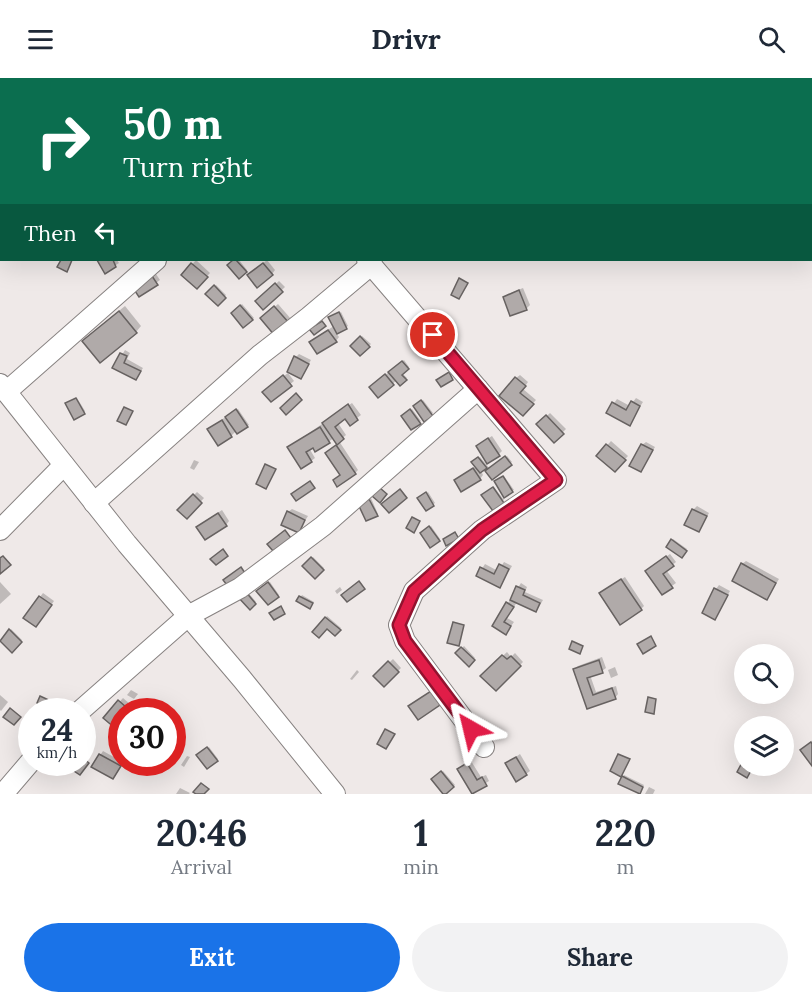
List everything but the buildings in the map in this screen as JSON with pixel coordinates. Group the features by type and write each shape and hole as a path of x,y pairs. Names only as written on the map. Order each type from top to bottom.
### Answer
{"street":[{"path":"155,261 3,388 94,503 335,794"},
{"path":"94,503 260,355 309,317 370,262 556,480 482,530 414,591 399,625 405,641 484,747"},
{"path":"95,698 188,616 240,588 323,526 478,389"},
{"path":"0,530 64,465"},
{"path":"3,794 18,776"}],"route":[{"path":"433,335 556,480 482,530 414,591 399,625 405,641 471,729"}]}
